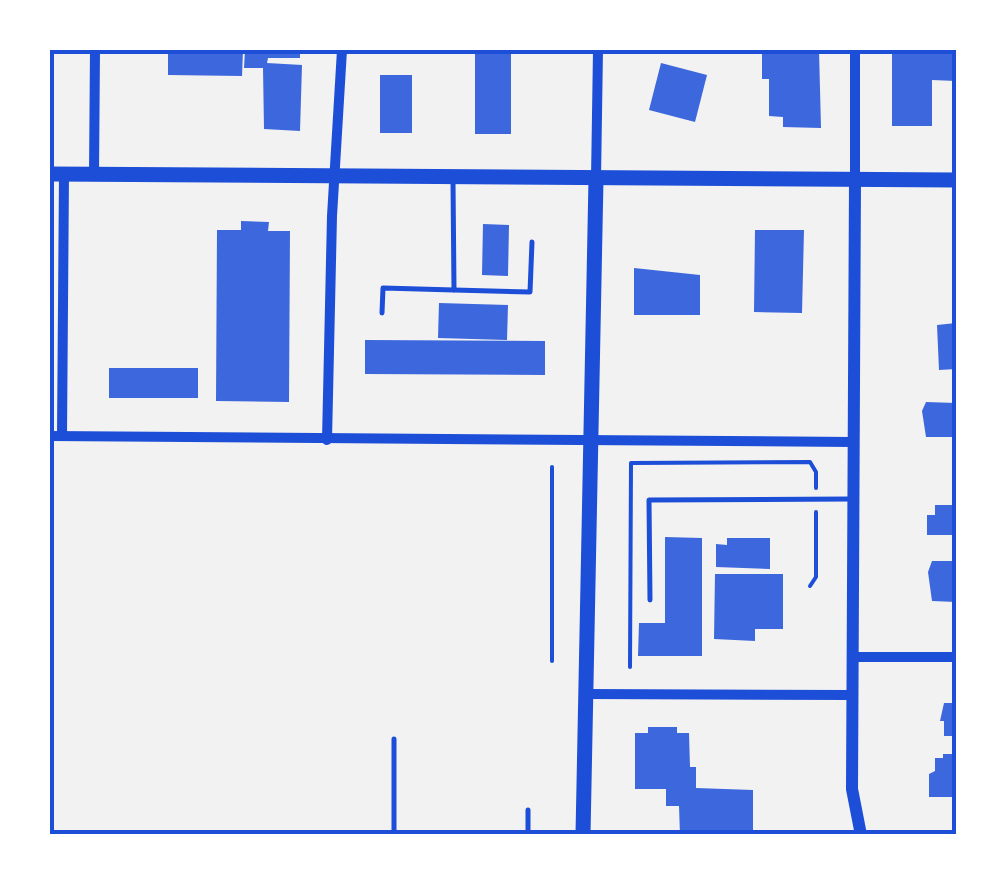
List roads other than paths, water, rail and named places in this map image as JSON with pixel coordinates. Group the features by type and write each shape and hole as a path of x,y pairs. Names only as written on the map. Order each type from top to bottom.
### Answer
{"main road":[{"path":"57,174 956,180"},
{"path":"584,835 596,179"}],"street":[{"path":"94,174 95,50"},
{"path":"327,440 334,177 340,142 342,50"},
{"path":"596,179 598,50"},
{"path":"856,50 852,789 860,835"},
{"path":"57,174 56,436 853,442"},
{"path":"853,657 956,657"},
{"path":"587,694 852,695"}],"lane":[{"path":"453,178 454,290"},
{"path":"382,313 382,288 530,292 532,242"},
{"path":"650,600 649,500 853,499"},
{"path":"394,740 394,835"},
{"path":"528,810 528,835"},
{"path":"860,835 956,834"}]}
